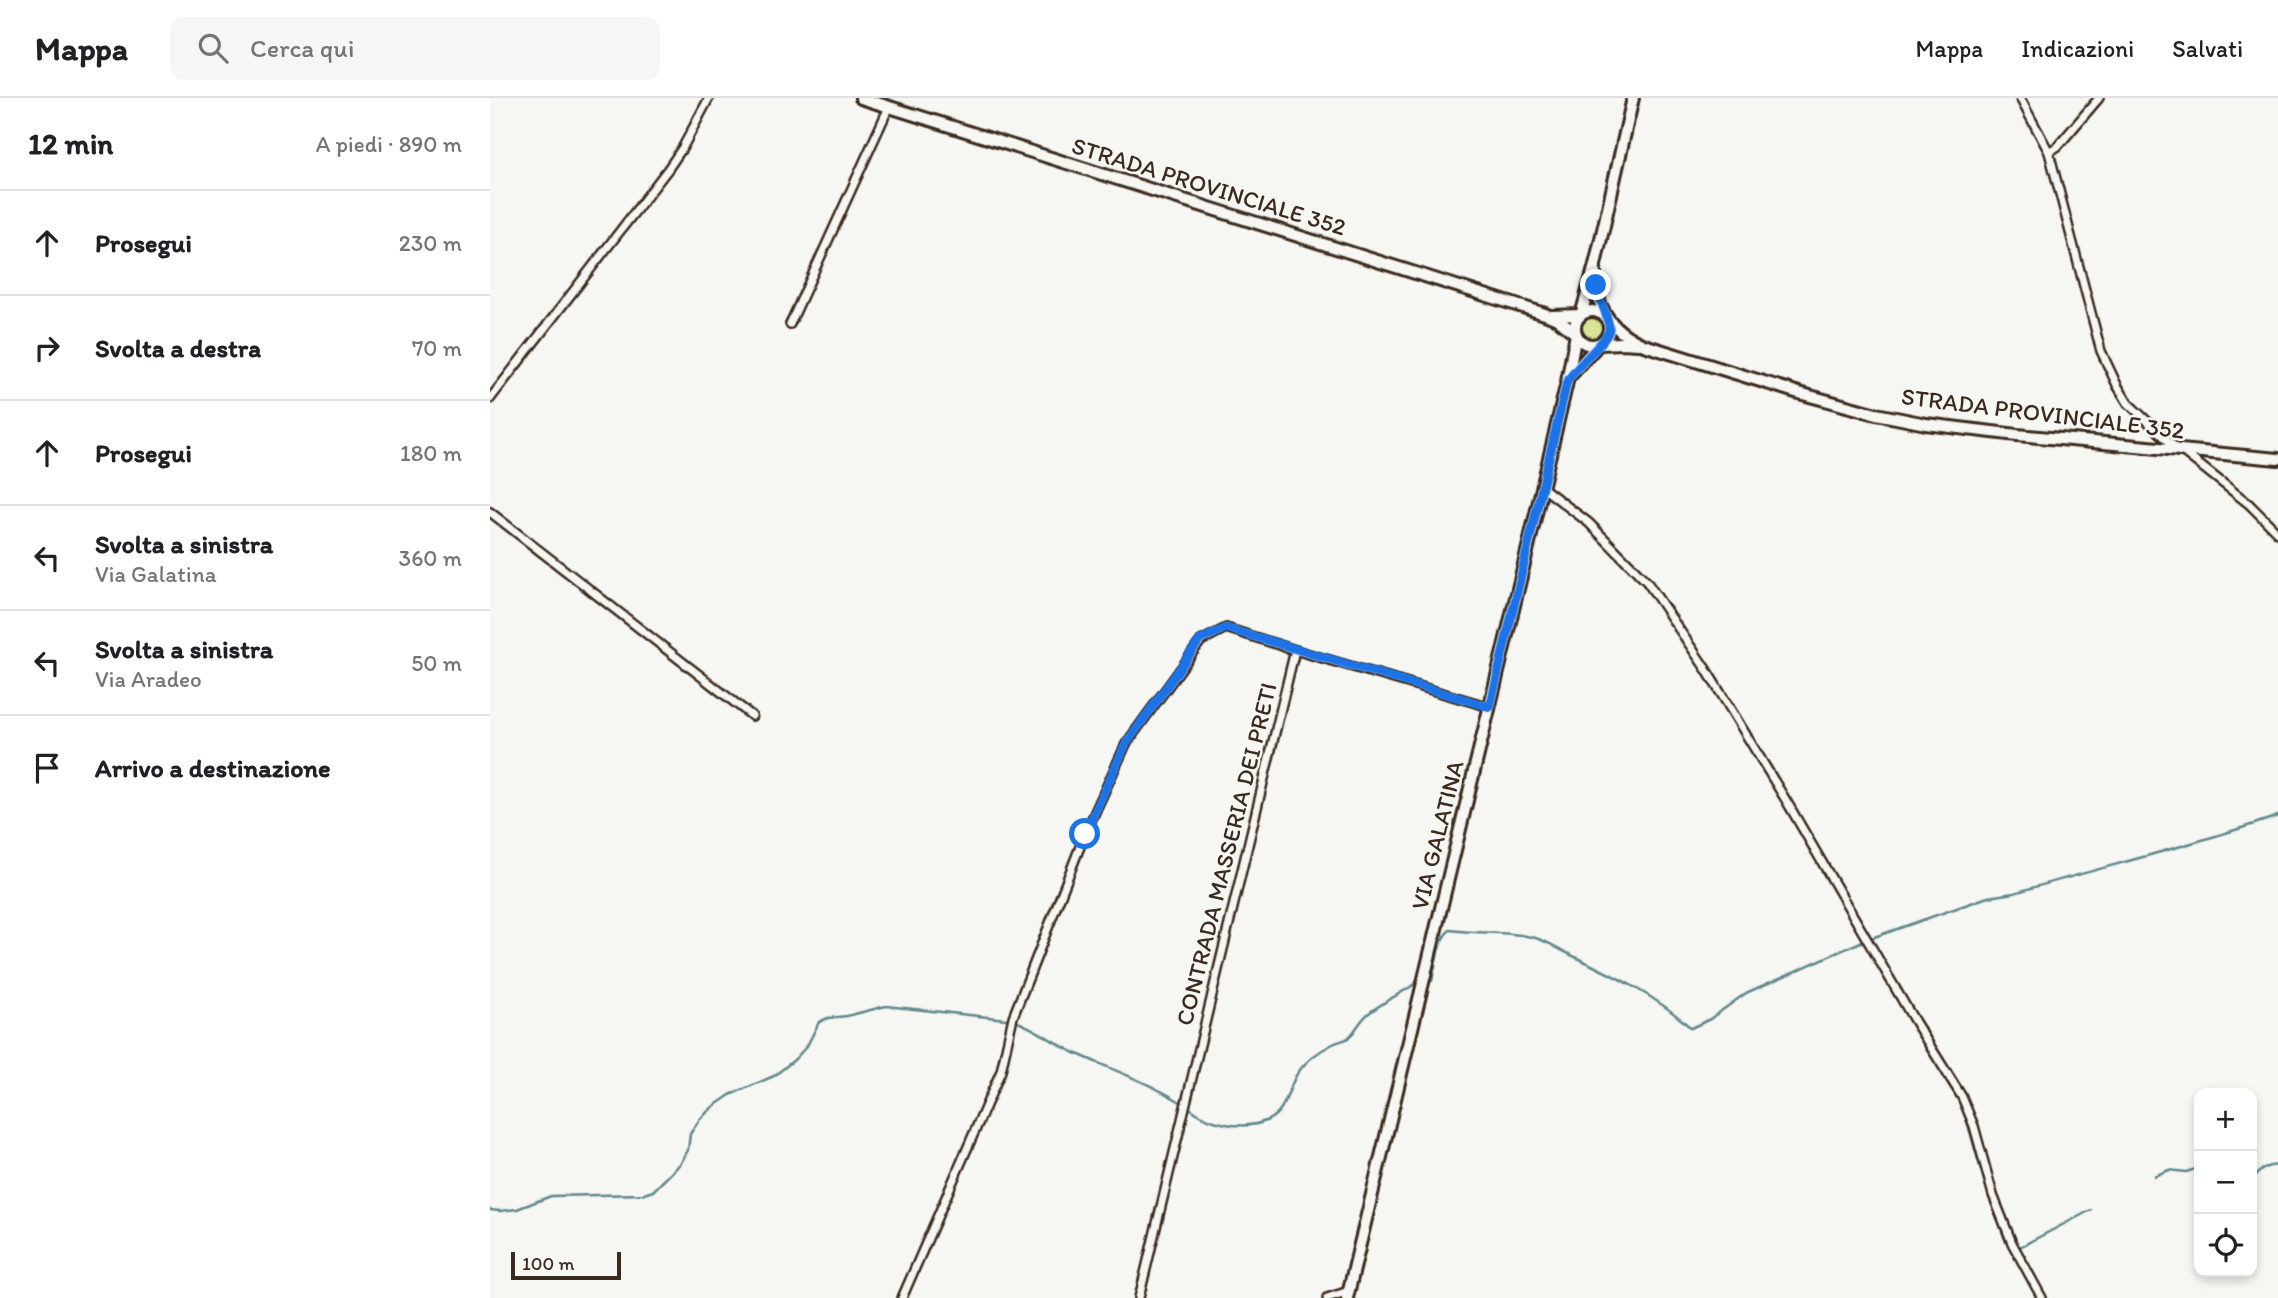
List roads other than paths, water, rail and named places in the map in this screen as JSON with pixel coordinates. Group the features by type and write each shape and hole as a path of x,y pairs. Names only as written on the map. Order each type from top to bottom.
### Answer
{"main road":[{"name":"STRADA PROVINCIALE 352","path":"862,98 1545,314 1562,317 1581,315"},
{"path":"1595,265 1596,285 1609,333 1599,344 1585,344 1576,334 1576,322 1581,315 1595,265 1633,98"},
{"path":"1581,315 1596,312 1606,318"},
{"name":"STRADA PROVINCIALE 352","path":"1545,314 1576,334"},
{"name":"STRADA PROVINCIALE 352","path":"1606,318 1625,335 1644,345"},
{"name":"VIA GALATINA","path":"1348,1295 1490,707 1576,334"},
{"name":"STRADA PROVINCIALE 352","path":"1599,344 1622,342 1644,345 1800,393 1876,414 1926,424 2278,459"},
{"name":"VIA GALATINA","path":"1567,382 1576,368 1599,344"}],"street":[{"path":"490,400 668,169 709,98"},
{"path":"2020,98 2049,152 2101,351 2117,385 2129,403 2179,450 2249,504 2278,533"},
{"path":"2049,152 2058,146 2099,98"},
{"path":"790,324 889,107"},
{"path":"1542,487 1589,523 1647,582 1706,669 1962,1097 2012,1243 2042,1298"},
{"path":"490,512 752,716"},
{"path":"902,1298 1001,1071 1013,1017 1085,834 1126,744 1200,640 1226,628 1490,707"},
{"name":"CONTRADA MASSERIA DEI PRETI","path":"1139,1298 1295,650"},
{"path":"1327,1298 1348,1295"}],"waterway":[{"path":"1426,982 1432,981 1442,940 1450,930 1522,935 1547,942 1618,978 1664,1006 1691,1028 1710,1019 1746,993 1863,941 1988,897 2014,893 2147,856 2278,816"},
{"path":"1191,1109 1208,1119 1228,1124 1249,1125 1268,1120 1280,1110 1295,1077 1310,1059 1328,1046 1348,1038 1369,1013 1419,983"},
{"path":"490,1210 517,1209 551,1196 644,1194 653,1191 681,1163 688,1150 690,1134 700,1119 730,1095 774,1076 807,1046 819,1022 828,1018 886,1006 1006,1019"},
{"path":"1015,1021 1073,1052 1182,1103"},
{"path":"1929,1038 1961,1089"},
{"path":"1955,1091 1963,1110"},
{"path":"1966,1118 1985,1184 2006,1242"},
{"path":"2257,1174 2267,1167 2278,1166"},
{"path":"2154,1176 2169,1170 2186,1172 2194,1170"},
{"path":"2018,1248 2091,1210"},
{"path":"2009,1247 2037,1298"}]}
